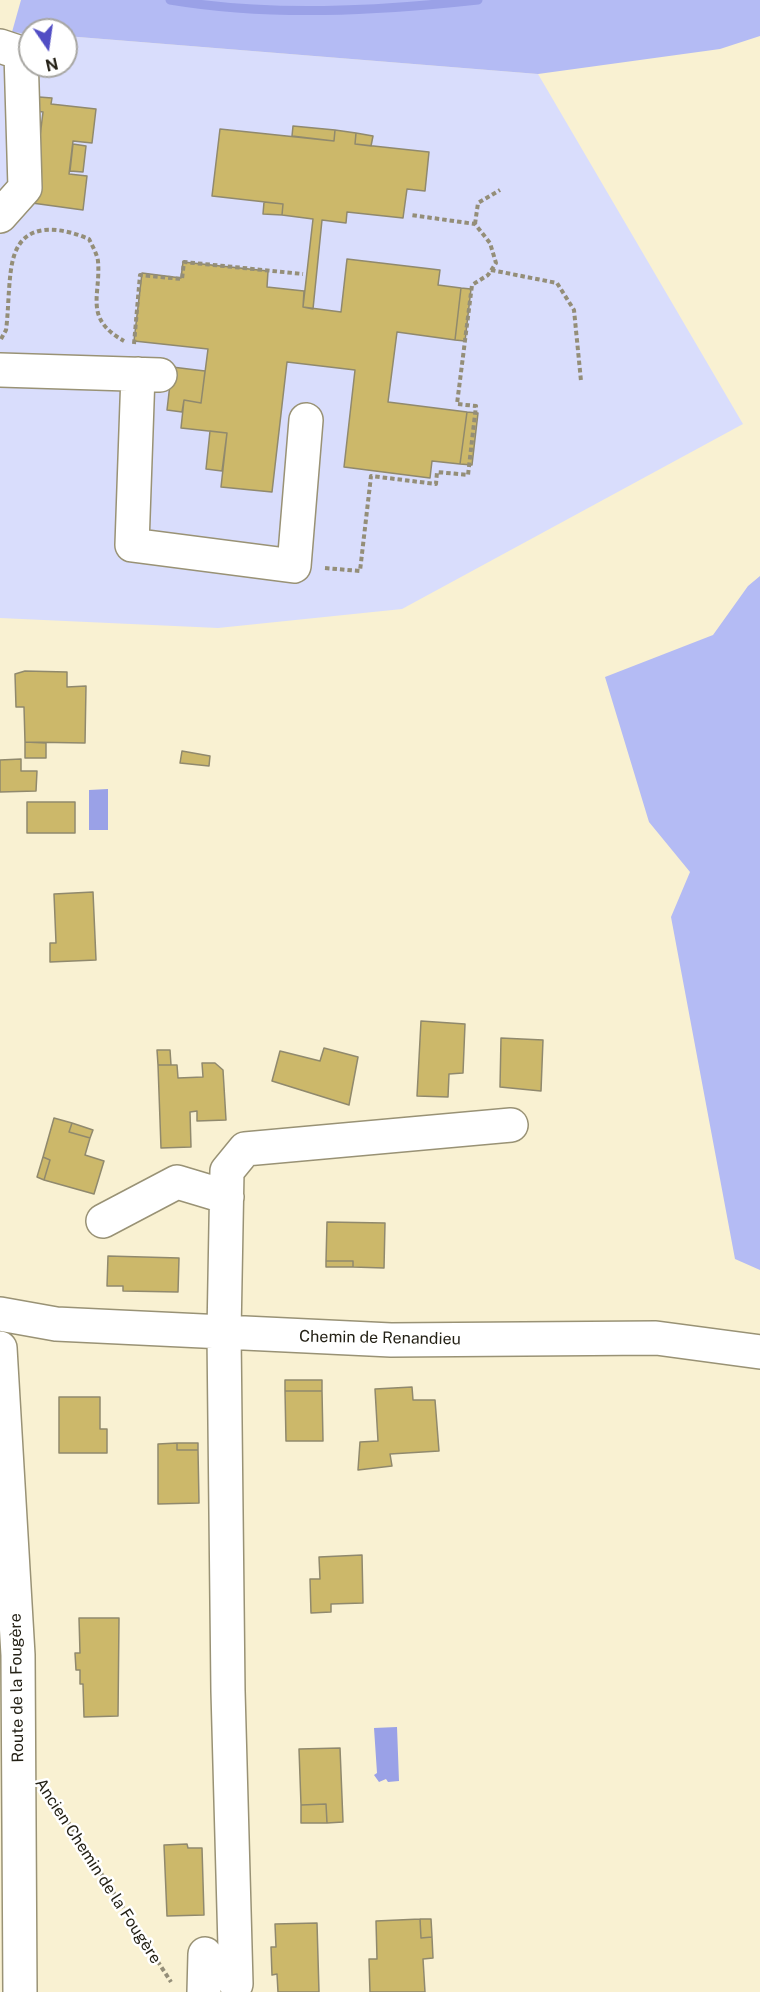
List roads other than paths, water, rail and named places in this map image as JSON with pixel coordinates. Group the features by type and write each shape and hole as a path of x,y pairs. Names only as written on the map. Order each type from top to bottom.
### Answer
{"street":[{"path":"0,46 21,53 25,188 0,216"},
{"path":"0,370 149,375 132,545 294,566 306,420"},
{"path":"236,1984 228,1692 224,1333 227,1172 245,1149 511,1125"},
{"path":"103,1221 177,1182 227,1197"},
{"name":"Chemin de Renandieu","path":"0,1314 56,1324 391,1340 656,1338 760,1352"},
{"name":"Route de la Fougère","path":"0,1348 18,1655 9,1871 20,1992"},
{"path":"204,1992 205,1954"},
{"path":"0,1988 4,1992"}],"waterway":[{"path":"170,0 247,9 285,10 363,9 478,0"}]}
